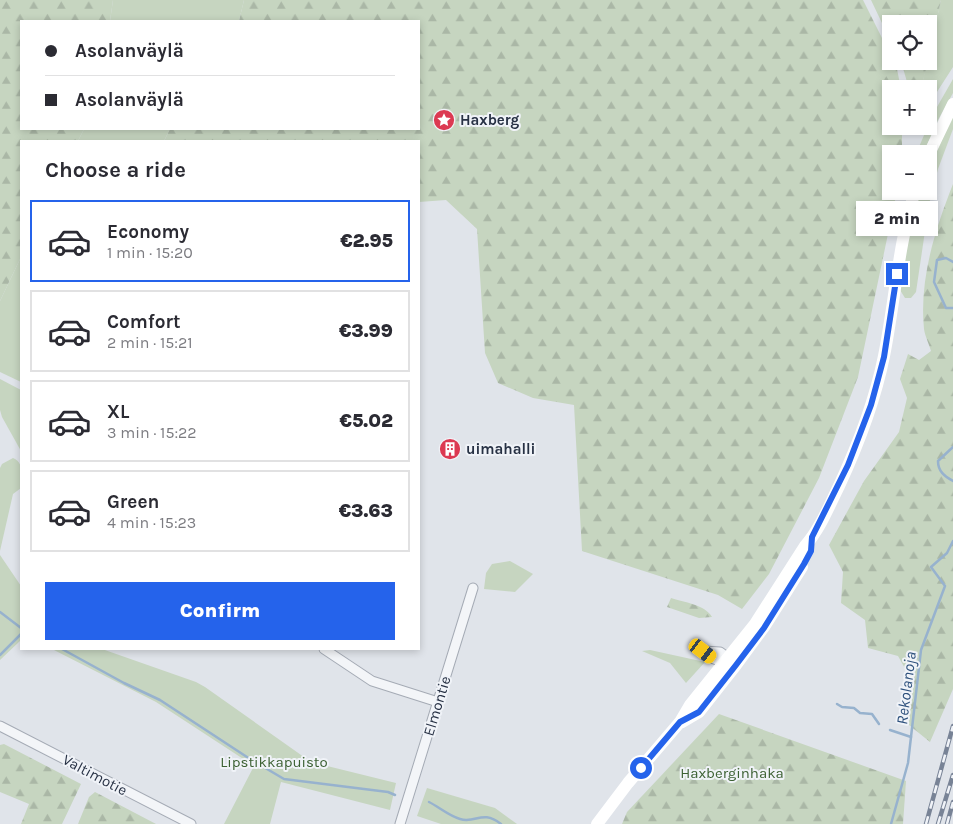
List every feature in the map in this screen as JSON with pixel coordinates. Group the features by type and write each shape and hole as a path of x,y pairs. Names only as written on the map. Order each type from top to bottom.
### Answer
{"main road":[{"path":"933,145 953,104"},
{"path":"597,824 628,783 680,722 690,705 729,662 812,537 848,465 871,405 884,357 902,242 914,200"}],"street":[{"name":"Elmontie","path":"400,824 473,588"},
{"path":"326,650 372,681 438,702"},
{"name":"Valtimotie","path":"0,726 191,824"}],"green space":[{"path":"0,0 113,0 110,20 20,20 20,130 84,130 78,140 20,140 20,259 0,301"},
{"path":"113,0 244,0 239,20 110,20"},
{"path":"244,0 863,0 882,38 882,70 897,70 899,80 882,80 882,135 902,135 902,145 882,145 882,200 895,200 858,377 819,478 769,574 742,609 718,595 582,551 574,405 533,398 498,383 485,353 477,229 446,200 420,202 420,140 164,140 170,130 420,130 420,20 239,20"},
{"path":"871,0 941,0 937,19 937,15 882,15 882,23"},
{"path":"941,0 953,0 953,67 937,92 937,80 923,80 925,70 937,70 937,18"},
{"path":"904,70 926,70 923,80 906,80"},
{"path":"953,79 953,93 937,122 937,107"},
{"path":"953,114 953,129 937,173 937,151"},
{"path":"84,130 170,130 164,140 78,140"},
{"path":"924,135 931,135 927,145 920,145"},
{"path":"953,184 953,689 930,742 909,725 907,672 898,656 868,648 865,620 841,603 843,572 829,545 864,481 899,432 907,398 900,379 908,354 919,360 931,351 924,329 923,310 926,273 940,219"},
{"path":"918,200 930,200 916,292 911,298 905,298 900,290 905,252"},
{"path":"20,259 20,382 0,372 0,301"},
{"path":"0,379 20,389 20,449 2,417 0,410"},
{"path":"13,458 17,460 20,465 20,489 13,494 0,551 0,468 2,464"},
{"path":"0,555 20,585 20,641 0,660"},
{"path":"510,561 533,574 515,592 484,589 486,573 492,564"},
{"path":"671,598 700,607 712,617 699,618 667,607"},
{"name":"Lipstikkapuisto","path":"54,650 105,650 196,682 311,762 396,783 390,810 281,782 270,824 224,824 254,766 156,702"},
{"path":"650,650 705,662 686,683 670,663 642,651"},
{"name":"Haxberginhaka","path":"719,714 906,781 903,824 622,824 627,812"},
{"path":"4,744 81,784 62,824 21,824 29,804 0,792 0,745"},
{"path":"427,788 495,808 517,824 441,824 417,816"},
{"path":"95,792 156,824 78,824 89,797"}],"waterway":[{"name":"Rekolanoja","path":"953,262 946,258 937,260 934,282 946,308 953,308"},
{"name":"Rekolanoja","path":"953,447 938,461 942,473 953,481"},
{"name":"Rekolanoja","path":"891,824 908,763 921,650 945,586 931,567 947,553 953,541"},
{"path":"0,612 20,627"},
{"path":"0,655 20,635"},
{"path":"64,650 124,683 160,700 284,779 388,792 395,795"},
{"path":"837,704 842,707 854,708 860,713 872,714 879,724"},
{"path":"890,730 911,737"},
{"path":"429,802 460,819 470,820 484,817 501,824"}],"railway":[{"path":"926,824 953,726"},
{"path":"938,824 953,775"},
{"path":"947,824 953,802"}],"place":[{"name":"Haxberg","path":"444,120"},
{"name":"uimahalli","path":"450,449"}],"route":[{"path":"641,768 680,722 699,712 736,665 764,628 811,551 812,537 848,465 871,405 884,357 897,274"}]}
